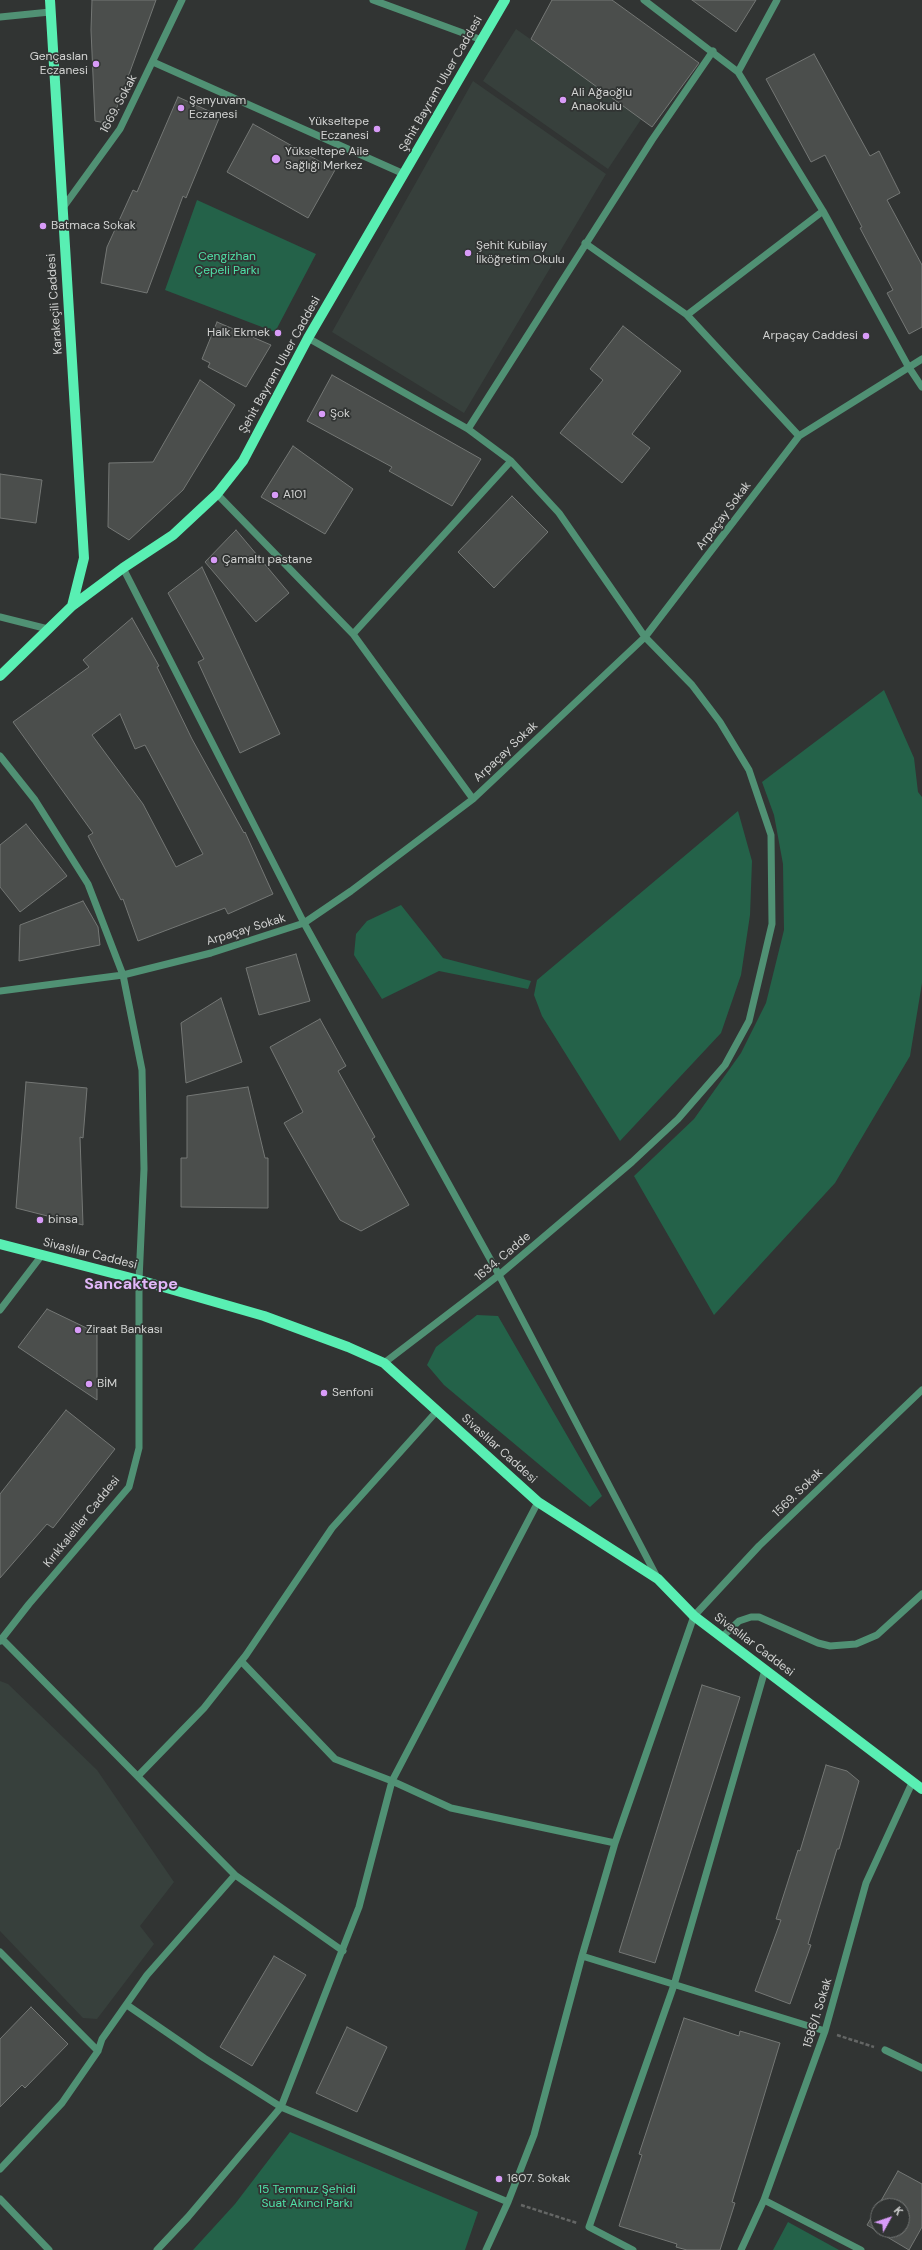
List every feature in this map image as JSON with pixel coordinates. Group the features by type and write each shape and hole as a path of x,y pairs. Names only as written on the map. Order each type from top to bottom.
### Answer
{"main road":[{"name":"Karakeçili Caddesi","path":"50,0 84,558 72,606"},
{"name":"Şehit Bayram Uluer Caddesi","path":"0,676 72,606 123,568 173,535 217,494 242,461 308,338 505,0"},
{"name":"Sivaslılar Caddesi","path":"0,1244 139,1280 264,1316 348,1346 384,1363 538,1502 658,1579 694,1616 922,1789"}],"street":[{"name":"1669. Sokak","path":"62,209 120,129 182,0"},
{"path":"373,0 482,40"},
{"path":"644,0 714,51 738,72 823,211 908,366 922,387"},
{"path":"738,72 778,0"},
{"path":"0,17 50,12"},
{"path":"468,429 652,140 714,51"},
{"path":"153,62 404,174"},
{"path":"687,315 823,211"},
{"path":"585,243 687,315 799,436"},
{"name":"1634. Cadde","path":"308,338 468,429 511,461 559,513 645,637 692,685 720,722 749,770 771,835 772,924 749,1021 725,1065 678,1119 632,1162 499,1275 384,1363"},
{"name":"Arpaçay Sokak","path":"0,991 123,975 211,953 304,923 351,891 473,799 645,637 799,436 908,366 922,359"},
{"path":"353,634 511,461"},
{"path":"217,494 353,634 473,799"},
{"path":"123,568 304,923 499,1275 658,1579"},
{"path":"0,617 48,629"},
{"name":"Kırıkkaleliler Caddesi","path":"0,756 35,800 88,884 123,975 142,1070 144,1169 139,1280 139,1448 129,1487 29,1604 1,1640"},
{"path":"0,1310 42,1255"},
{"name":"1569. Sokak","path":"694,1616 759,1546 922,1390"},
{"path":"138,1776 204,1708 241,1661 332,1528 438,1411"},
{"path":"157,2250 188,2217 281,2107 359,1907 392,1781 538,1502"},
{"path":"722,1637 739,1621 750,1617 759,1617 818,1643 830,1646 856,1644 878,1635 922,1594"},
{"path":"486,2250 508,2202 534,2135 582,1956 615,1843 694,1616"},
{"path":"1,1640 235,1875 343,1951"},
{"path":"241,1661 335,1760 392,1781 451,1808 615,1843"},
{"path":"632,2250 589,2227 674,1985 765,1670"},
{"name":"1586/1. Sokak","path":"742,2250 764,2200 825,2032 866,1883 912,1782"},
{"path":"0,2169 62,2103 98,2051 102,2039 148,1975 235,1875"},
{"path":"0,1952 98,2051"},
{"path":"582,1956 825,2032"},
{"path":"127,2005 204,2058 281,2107 508,2202"},
{"path":"885,2050 922,2068"},
{"path":"0,2199 49,2250"},
{"path":"764,2200 861,2250"}],"path":[{"path":"825,2032 885,2050"},
{"path":"508,2202 589,2227"}],"shaded area":[{"name":"Ali Ağaoğlu Anaokulu","path":"516,29 642,118 608,169 483,81"},
{"name":"Şehit Kubilay İlköğretim Okulu","path":"473,81 606,174 464,413 332,332"},
{"path":"0,1681 8,1684 97,1770 174,1882 140,1926 154,1944 97,2019 83,2018 0,1931"}],"green space":[{"name":"Cengizhan Çepeli Parkı","path":"197,200 316,254 275,332 165,290"},
{"path":"884,690 914,758 918,792 922,797 922,983 910,1056 835,1183 714,1315 634,1176 694,1119 741,1053 766,1003 784,930 783,864 774,815 762,782"},
{"path":"738,811 752,861 750,915 741,975 721,1033 620,1141 542,1016 534,995 537,980"},
{"path":"401,905 443,958 531,981 528,989 439,971 382,999 354,955 356,934 367,921"},
{"path":"477,1315 498,1316 602,1496 590,1507 444,1385 427,1365 436,1347"},
{"name":"15 Temmuz Şehidi Suat Akıncı Parkı","path":"290,2132 478,2212 465,2250 193,2250 235,2204"},
{"path":"788,2222 839,2250 773,2250"}],"building":[{"path":"92,0 156,0 111,124 95,121 91,30"},
{"path":"552,0 612,0 699,63 652,127 531,39"},
{"path":"692,0 756,0 736,32"},
{"path":"814,54 870,156 879,151 900,193 887,200 922,265 922,327 909,334 887,293 893,290 860,228 862,227 825,155 811,162 766,79"},
{"path":"178,97 220,116 186,198 183,196 147,293 101,283 107,247 133,190 137,192"},
{"path":"253,124 335,170 308,218 227,172"},
{"path":"217,322 271,345 246,387 208,367 210,363 202,359"},
{"path":"623,326 681,371 632,434 650,448 622,483 560,433 603,380 590,369"},
{"path":"332,375 481,459 452,506 389,471 392,467 307,421"},
{"path":"200,380 235,405 183,490 129,540 108,527 109,463 153,462"},
{"path":"293,446 353,489 325,534 261,497"},
{"path":"0,474 42,480 36,523 0,518"},
{"path":"512,496 548,532 494,588 458,552"},
{"path":"236,530 289,593 256,622 205,562"},
{"path":"202,567 280,734 240,753 198,662 204,659 168,593"},
{"path":"132,618 159,666 157,667 192,739 244,833 245,832 273,894 228,914 225,908 138,941 123,899 121,900 88,836 93,833 13,722 89,667 83,660","holes":["120,714 135,749 145,745 203,854 176,867 143,804 92,735"]},
{"path":"26,824 67,876 20,912 0,887 0,845"},
{"path":"83,901 98,927 100,945 19,961 20,925"},
{"path":"296,954 310,1001 259,1015 246,968"},
{"path":"221,998 242,1062 186,1083 181,1023"},
{"path":"320,1019 346,1066 338,1071 375,1137 372,1139 409,1205 361,1231 340,1220 284,1123 303,1112 270,1047"},
{"path":"26,1082 87,1088 83,1138 80,1137 83,1225 16,1208"},
{"path":"248,1087 265,1158 268,1158 268,1208 181,1207 181,1158 187,1158 187,1096"},
{"path":"47,1309 97,1333 97,1400 18,1347"},
{"path":"66,1410 115,1449 53,1528 47,1524 0,1578 0,1494"},
{"path":"702,1685 740,1697 655,1963 619,1952"},
{"path":"826,1765 847,1771 859,1781 839,1849 837,1849 808,1944 811,1945 790,2004 755,1991 781,1920 776,1919 798,1850 800,1851"},
{"path":"274,1956 306,1975 252,2066 220,2047"},
{"path":"31,2007 68,2044 25,2088 22,2085 0,2107 0,2039"},
{"path":"684,2018 739,2036 740,2031 780,2043 732,2202 735,2203 720,2250 687,2250 676,2247 677,2244 619,2226 642,2155 639,2154"},
{"path":"347,2027 387,2047 357,2112 316,2093"},
{"path":"898,2171 922,2184 922,2227 909,2250 889,2238 910,2238 910,2198 882,2198"},
{"path":"870,2220 870,2227 867,2225"}],"place":[{"name":"Gençaslan Eczanesi","path":"96,64"},
{"name":"Ali Ağaoğlu Anaokulu","path":"563,100"},
{"name":"Şenyuvam Eczanesi","path":"181,108"},
{"name":"Yükseltepe Eczanesi","path":"377,129"},
{"name":"Yükseltepe Aile Sağlığı Merkez","path":"276,159"},
{"name":"Batmaca Sokak","path":"43,226"},
{"name":"Şehit Kubilay İlköğretim Okulu","path":"468,253"},
{"name":"Halk Ekmek","path":"278,333"},
{"name":"Arpaçay Caddesi","path":"866,336"},
{"name":"Şok","path":"322,414"},
{"name":"A101","path":"275,495"},
{"name":"Çamaltı pastane","path":"214,560"},
{"name":"binsa","path":"40,1220"},
{"name":"Ziraat Bankası","path":"78,1330"},
{"name":"BİM","path":"89,1384"},
{"name":"Senfoni","path":"324,1393"},
{"name":"1607. Sokak","path":"499,2179"}],"district":[{"name":"Sancaktepe","path":"131,1285"}]}
